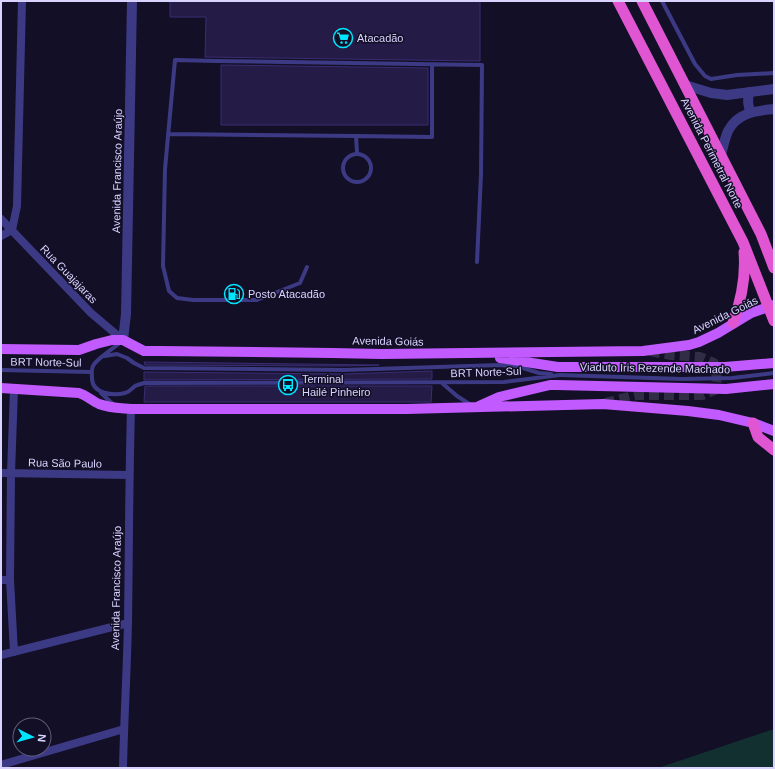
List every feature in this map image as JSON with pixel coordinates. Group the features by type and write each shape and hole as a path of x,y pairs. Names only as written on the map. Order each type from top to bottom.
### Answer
{"highway":[{"name":"Avenida Perimetral Norte","path":"618,1 743,242 771,306 774,321"},
{"name":"Avenida Perimetral Norte","path":"642,1 762,234 774,268"},
{"path":"733,323 739,305 744,277 745,257 743,242"},
{"path":"753,423 758,437 774,450"}],"main road":[{"name":"Avenida Goiás","path":"123,340 144,351 382,354 643,350 689,345 699,342 718,333 751,313 771,306"},
{"path":"1,349 79,350 112,340 123,340"},
{"path":"474,353 559,371 725,367 774,363"},
{"path":"476,408 499,397 550,385 726,389 774,384"},
{"path":"1,388 82,393 88,399 108,407 131,409 407,409 603,404 688,410 753,423 774,431"}],"street":[{"path":"1,236 12,230 17,206 22,1"},
{"name":"Avenida Francisco Araújo","path":"123,340 126,314 132,1"},
{"path":"685,85 711,93 728,95 774,88"},
{"path":"749,92 748,107 751,112"},
{"path":"721,155 728,131 735,122 751,112 774,109"},
{"name":"Rua Guajajaras","path":"1,219 91,313 123,340"},
{"path":"14,389 11,473 10,580 14,652"},
{"name":"Avenida Francisco Araújo","path":"123,768 128,622 131,409"},
{"name":"Rua São Paulo","path":"1,473 129,475"},
{"path":"1,580 10,580"},
{"path":"1,655 128,622"},
{"path":"1,764 124,729"}],"lane":[{"path":"662,1 695,64 705,76 711,79 737,75 774,73"},
{"path":"308,267 300,283 257,300 193,300 177,298 169,291 162,266 165,169 175,60 482,65 481,174 478,262"},
{"path":"168,134 432,137 432,64"},
{"path":"356,136 357,153"},
{"path":"357,153 362,154 367,158 370,162 371,168 370,174 367,178 362,182 357,183 351,182 346,178 343,174 342,168 343,162 346,158 351,154 357,153"},
{"path":"104,356 123,340"},
{"name":"BRT Norte-Sul","path":"117,354 144,368 344,370 500,365 523,368 539,373 559,371 504,382 144,383 136,386 126,393 116,394 108,394 98,390 92,382 91,372 93,366 98,360 104,356 117,354"},
{"name":"BRT Norte-Sul","path":"1,370 91,372"},
{"name":"Viaduto Iris Rezende Machado","path":"559,371 682,379 732,378 774,373"},
{"path":"441,383 457,396 476,408"},
{"path":"98,390 117,408"}],"green space":[{"path":"774,729 774,768 658,768"}],"building":[{"name":"Atacadão","path":"170,1 480,1 480,61 205,57 206,17 170,17"},
{"path":"221,65 428,68 428,125 221,125"},
{"path":"144,362 379,365 145,365"},
{"path":"432,371 432,379 144,380 144,372 344,374"},
{"path":"145,386 432,386 431,402 144,402"}],"tunnel":[{"path":"605,403 637,395 703,395 715,390 717,377 714,363 700,357 671,355 649,351"}],"place":[{"name":"Atacadão","path":"343,38"},
{"name":"Posto Atacadão","path":"234,294"},
{"name":"Terminal Hailé Pinheiro","path":"288,385"}]}
